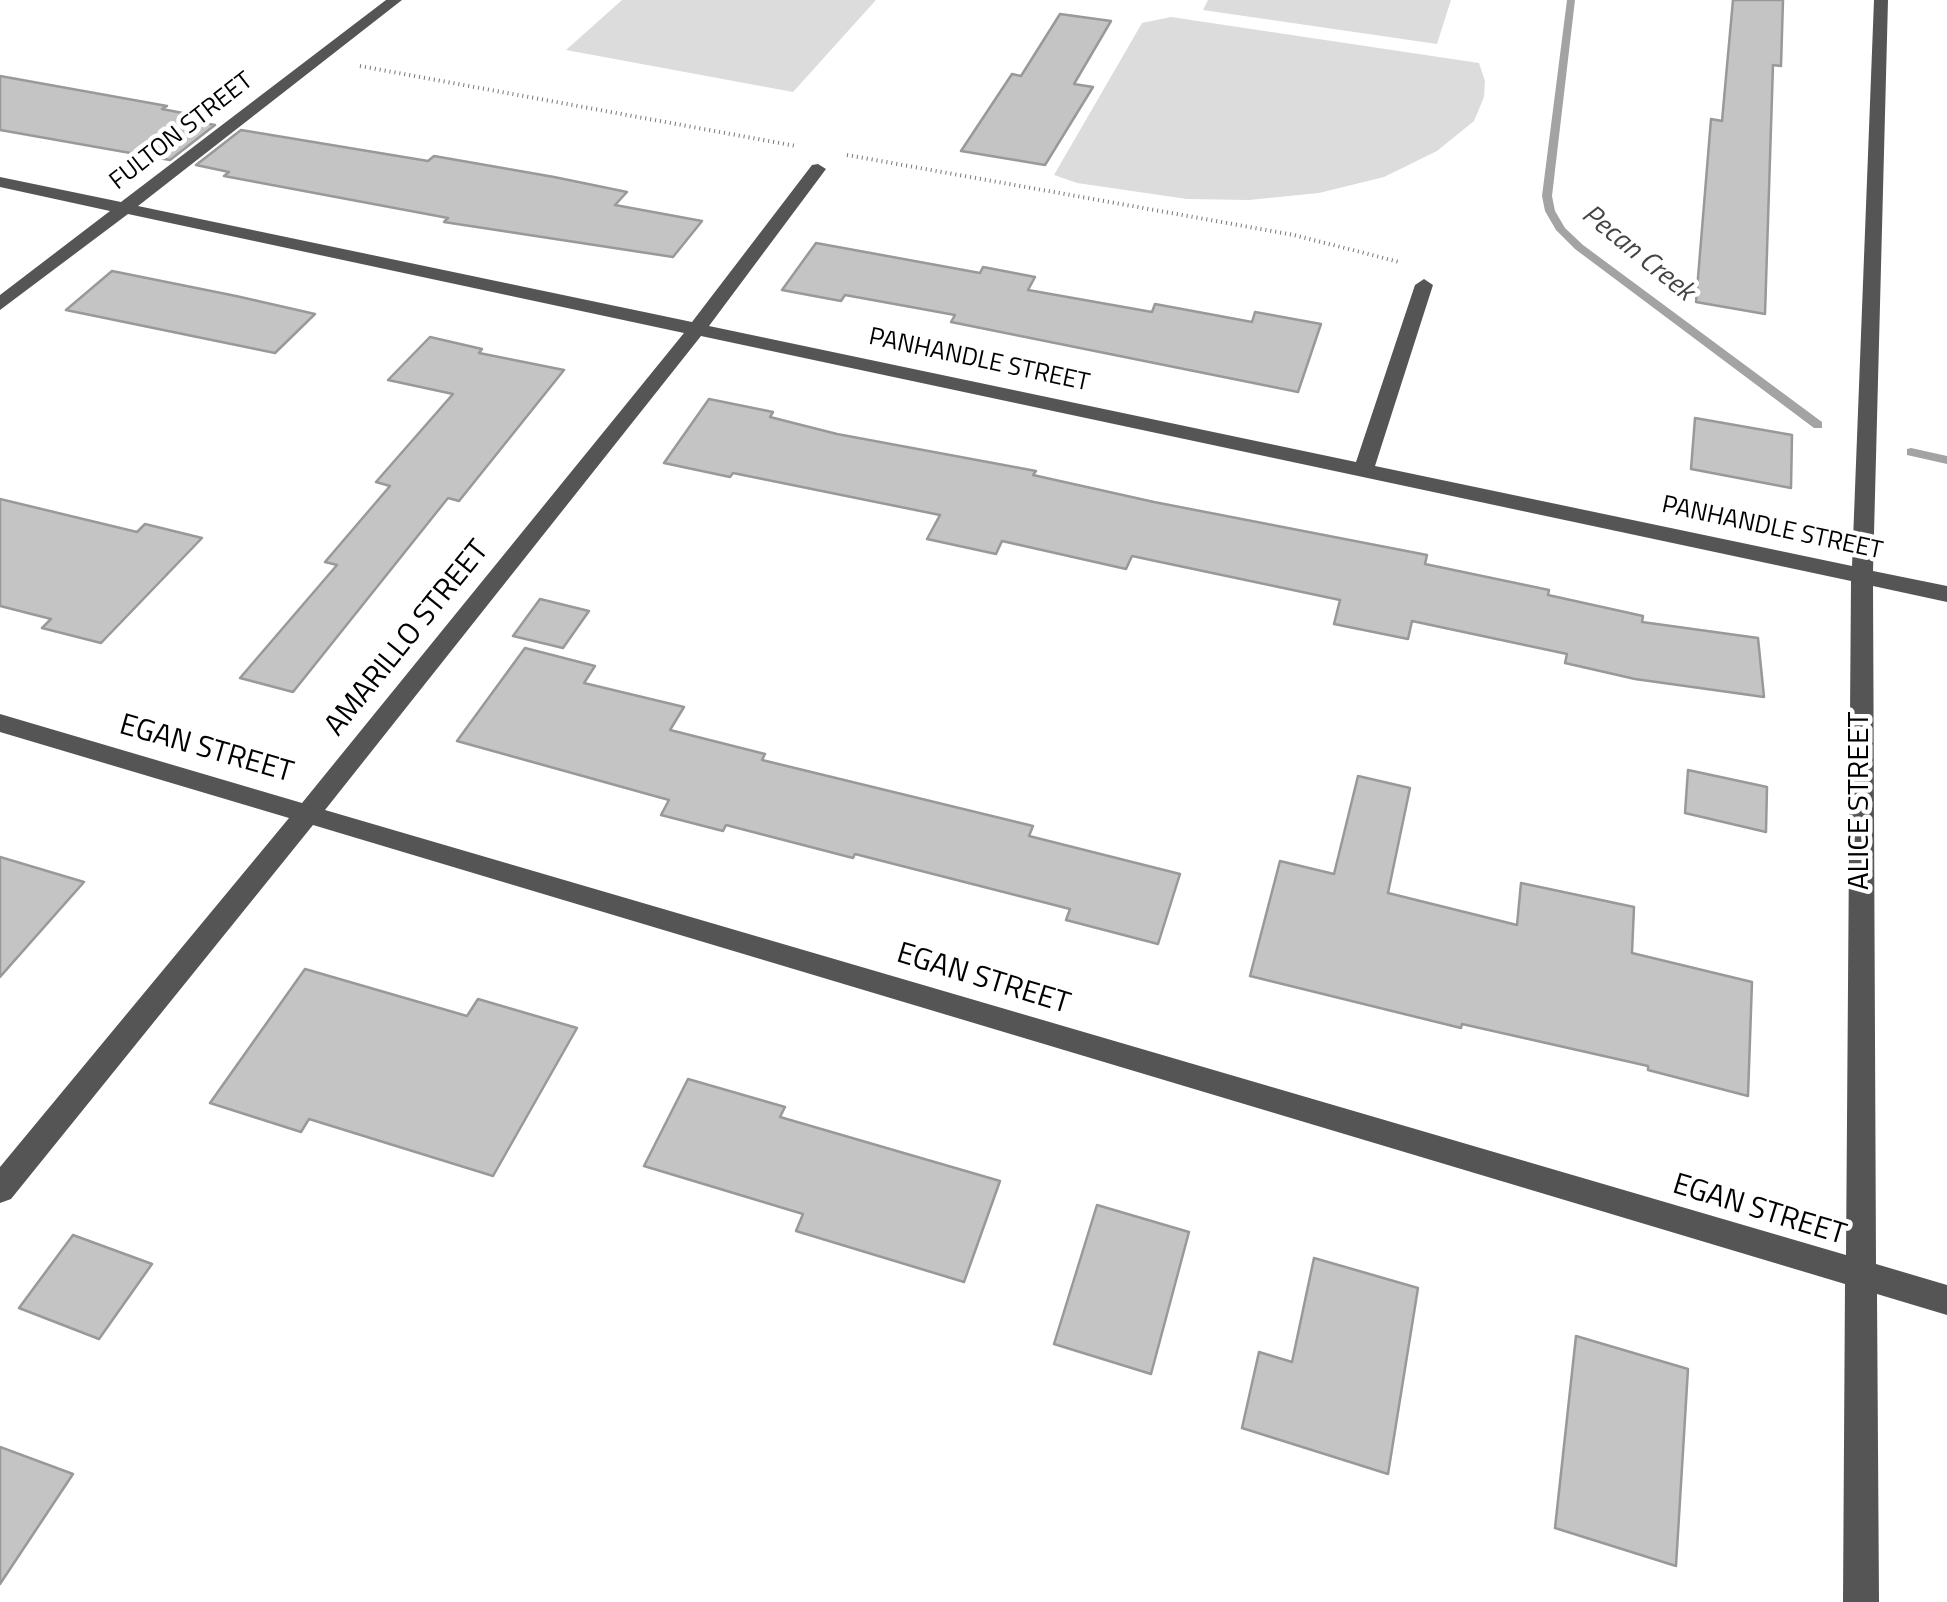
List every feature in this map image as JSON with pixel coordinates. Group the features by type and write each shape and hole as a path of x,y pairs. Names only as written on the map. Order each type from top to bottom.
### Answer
{"street":[{"name":"FULTON STREET","path":"0,304 395,0"},
{"name":"ALICE STREET","path":"1860,1602 1858,1274 1864,577 1881,0"},
{"name":"AMARILLO STREET","path":"0,1189 697,330 820,157"},
{"name":"PANHANDLE STREET","path":"0,182 1947,594"},
{"path":"1363,471 1424,285"},
{"name":"EGAN STREET","path":"0,723 1947,1300"}],"path":[{"path":"320,58 820,157 1294,235 1423,268 1424,285"}],"shaded area":[{"path":"622,0 876,0 793,92 566,50"},
{"path":"1208,0 1451,0 1437,44 1203,10"},
{"path":"1171,17 1479,63 1485,81 1484,97 1474,121 1437,151 1384,177 1319,193 1249,200 1187,199 1077,183 1054,175 1142,23"}],"building":[{"path":"1733,0 1783,0 1781,66 1773,65 1765,314 1696,302 1711,119 1722,121"},
{"path":"1060,14 1111,21 1074,84 1093,87 1045,165 961,151 1012,74 1021,76"},
{"path":"0,76 167,106 162,109 188,114 181,119 215,125 170,160 0,130"},
{"path":"241,130 554,177 627,192 615,205 702,221 673,257 444,222 448,218 224,176 229,172 196,165"},
{"path":"816,243 980,273 983,267 1035,277 1028,290 1152,312 1155,304 1252,322 1255,312 1321,324 1298,392 951,322 955,315 845,295 841,301 782,290"},
{"path":"112,271 315,314 275,353 66,310"},
{"path":"430,337 482,349 479,353 564,370 459,501 448,498 293,692 240,678 337,565 325,562 390,486 376,482 453,394 388,380"},
{"path":"709,399 773,412 770,417 837,434 1036,471 1033,475 1154,502 1427,555 1425,564 1549,590 1548,595 1643,616 1642,622 1758,638 1764,697 1635,679 1565,663 1567,654 1412,621 1408,639 1334,624 1340,600 1132,556 1126,569 1002,541 996,554 927,539 940,515 664,463"},
{"path":"1695,418 1792,435 1791,488 1691,469"},
{"path":"0,499 137,532 145,524 202,538 101,643 42,628 51,619 0,606"},
{"path":"540,599 589,611 563,648 513,636"},
{"path":"525,648 595,666 584,683 684,707 670,730 765,754 762,760 1033,826 1029,836 1180,874 1158,944 1066,920 1070,909 855,854 853,858 726,825 723,831 661,815 669,800 457,741"},
{"path":"1688,770 1767,787 1766,832 1685,813"},
{"path":"1358,776 1410,788 1388,893 1517,925 1521,883 1634,907 1632,953 1752,982 1748,1096 1648,1070 1648,1066 1462,1024 1461,1028 1250,976 1280,861 1334,874"},
{"path":"0,857 84,882 0,977"},
{"path":"305,969 467,1016 478,999 577,1028 493,1176 309,1119 301,1132 210,1103"},
{"path":"688,1079 785,1107 780,1117 1000,1181 964,1282 796,1231 803,1214 644,1166"},
{"path":"1097,1205 1189,1232 1151,1374 1054,1344"},
{"path":"73,1235 152,1264 99,1339 19,1308"},
{"path":"1314,1258 1418,1288 1388,1474 1242,1428 1259,1352 1292,1362"},
{"path":"1576,1336 1688,1369 1676,1566 1555,1528"},
{"path":"0,1447 73,1474 0,1584"}],"waterway":[{"name":"Pecan Creek","path":"1571,0 1547,196 1561,230 1818,425"},
{"name":"Pecan Creek","path":"1911,452 1947,460"}]}
